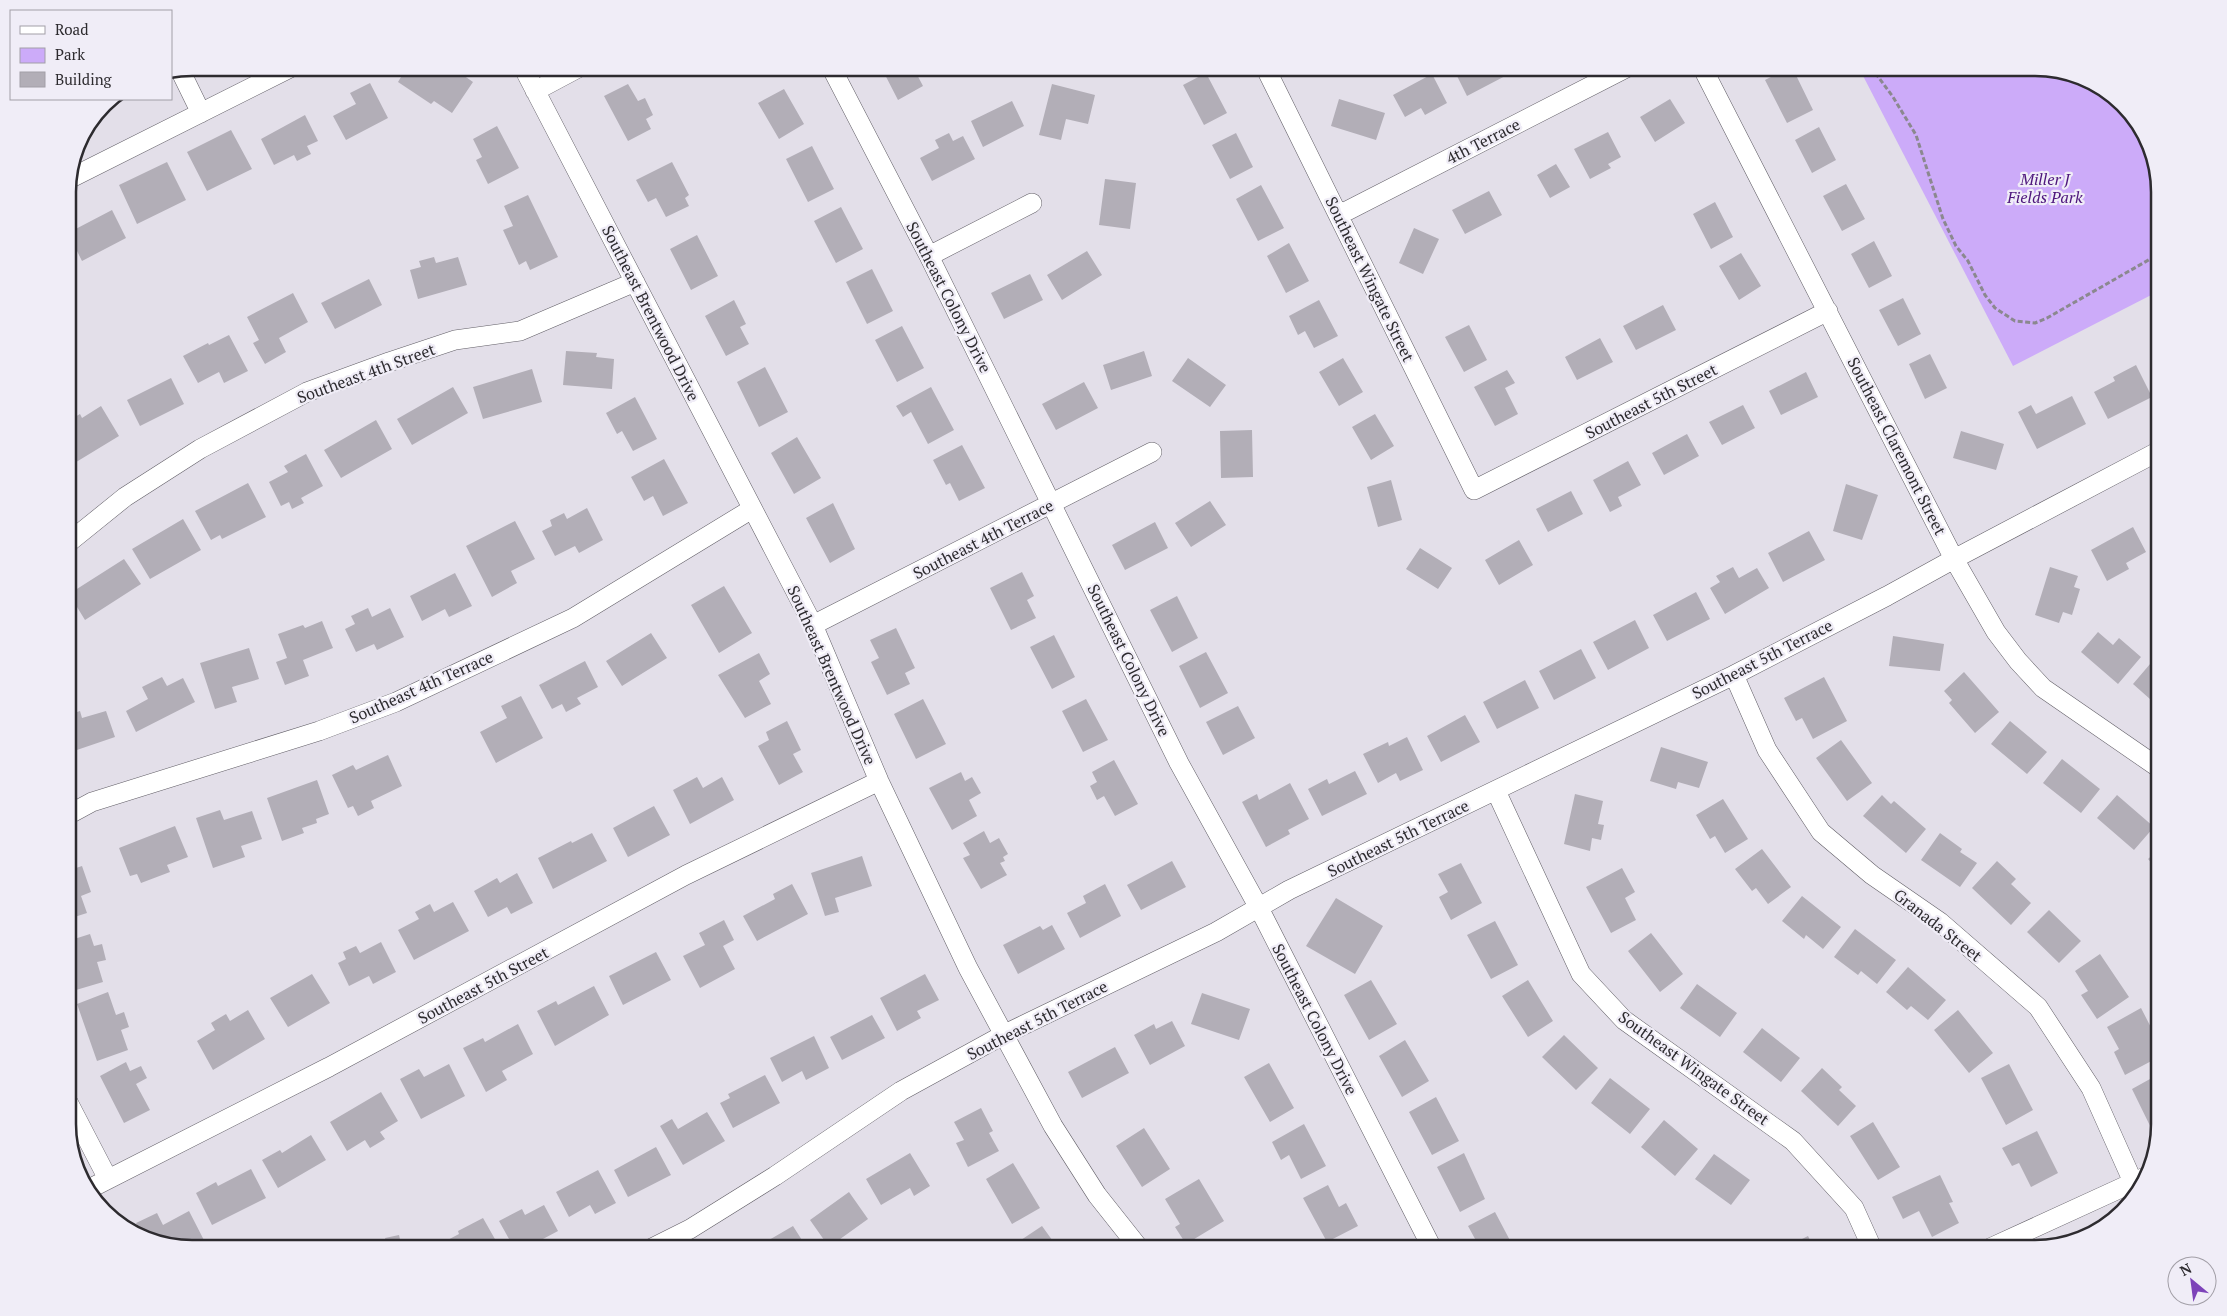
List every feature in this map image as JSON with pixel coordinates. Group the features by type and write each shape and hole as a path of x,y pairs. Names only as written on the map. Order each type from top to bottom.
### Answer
{"street":[{"path":"183,76 201,113"},
{"path":"77,175 276,76"},
{"name":"Southeast Brentwood Drive","path":"527,76 813,625 879,781 968,968 1053,1126 1097,1195 1133,1240"},
{"path":"535,91 564,76"},
{"name":"Southeast Colony Drive","path":"836,76 929,256 1179,763 1259,908 1428,1240"},
{"name":"Southeast Wingate Street","path":"1269,76 1474,490"},
{"name":"4th Terrace","path":"1339,215 1612,76"},
{"name":"Southeast Claremont Street","path":"1706,76 1954,559 1996,632 2018,661 2043,688 2151,762"},
{"path":"929,256 1032,203"},
{"name":"Southeast 4th Street","path":"76,537 125,497 192,454 307,392 455,340 520,331 635,282"},
{"name":"Southeast 5th Street","path":"1474,490 1828,311"},
{"name":"Southeast 4th Terrace","path":"813,625 1152,452"},
{"name":"Southeast 5th Terrace","path":"668,1240 690,1229 775,1176 901,1091 1005,1034 1216,932 1289,890 1734,674 1887,596 2151,455"},
{"name":"Southeast 4th Terrace","path":"76,811 92,802 319,731 396,702 573,618 752,509"},
{"name":"Granada Street","path":"1734,674 1767,750 1822,832 1872,875 1940,922 2038,1007 2091,1088 2137,1177"},
{"name":"Southeast 5th Street","path":"95,1186 329,1067 686,876 879,781"},
{"name":"Southeast Wingate Street","path":"1496,791 1581,974 1624,1020 1793,1141 1854,1208 1868,1240"},
{"path":"76,1117 108,1179"},
{"path":"2008,1240 2135,1182"}],"path":[{"path":"1877,76 1893,97 1916,135 1926,161 1936,204 1956,246 1968,261 1985,295 2005,316 2024,323 2034,323 2047,318 2151,259"}],"green space":[{"name":"Miller J Fields Park","path":"1863,76 2034,76 2065,80 2093,92 2105,100 2117,110 2135,134 2147,162 2151,185 2151,295 2013,366"}],"building":[{"path":"402,76 464,76 473,82 452,113 434,101 431,104 398,82"},
{"path":"886,76 918,76 923,86 898,100"},
{"path":"1200,76 1208,76 1227,113 1204,125 1183,85"},
{"path":"1428,76 1433,76 1447,103 1425,115 1421,108 1405,117 1393,95"},
{"path":"1457,76 1505,76 1467,96"},
{"path":"1773,76 1796,76 1813,110 1787,123 1765,80"},
{"path":"370,83 388,118 346,140 333,116 356,104 350,93"},
{"path":"628,84 638,101 645,98 653,115 646,119 651,129 628,141 604,96"},
{"path":"1052,84 1095,95 1088,124 1066,119 1061,140 1039,135"},
{"path":"784,89 804,124 779,139 758,103"},
{"path":"1339,99 1385,113 1376,140 1331,126"},
{"path":"1670,99 1685,123 1655,142 1640,117"},
{"path":"1012,101 1024,126 983,147 971,121"},
{"path":"305,115 318,141 307,146 311,154 297,161 294,155 274,165 261,139"},
{"path":"497,126 519,168 488,184 476,160 482,157 473,139"},
{"path":"1819,127 1836,160 1812,173 1795,140"},
{"path":"231,130 252,169 207,191 187,152"},
{"path":"1608,132 1621,157 1608,164 1611,168 1590,179 1574,149"},
{"path":"949,133 953,141 963,136 975,159 932,181 920,158 939,148 935,140"},
{"path":"1236,133 1253,167 1230,179 1212,145"},
{"path":"812,146 834,189 808,202 786,159"},
{"path":"167,162 186,200 137,224 119,185"},
{"path":"672,162 689,195 685,198 689,206 666,217 656,198 648,202 636,180"},
{"path":"1556,164 1570,187 1550,198 1537,175"},
{"path":"1105,179 1136,183 1130,229 1099,225"},
{"path":"1846,184 1865,219 1842,231 1823,196"},
{"path":"1261,185 1284,228 1258,241 1236,199"},
{"path":"1489,191 1502,215 1465,234 1452,210"},
{"path":"528,195 558,257 530,270 526,261 519,265 503,230 513,226 504,206"},
{"path":"1715,202 1733,237 1711,249 1693,214"},
{"path":"841,207 863,249 836,263 814,221"},
{"path":"112,210 126,238 82,261 76,249 76,229"},
{"path":"1414,228 1439,239 1423,274 1399,263"},
{"path":"697,235 718,276 691,290 670,249"},
{"path":"1874,241 1892,276 1869,288 1851,254"},
{"path":"1289,243 1309,281 1286,293 1267,256"},
{"path":"1087,251 1102,275 1062,300 1047,275"},
{"path":"1741,253 1761,286 1739,300 1719,266"},
{"path":"434,257 436,263 458,257 467,285 418,299 410,270 421,267 419,261"},
{"path":"872,269 893,311 867,324 846,282"},
{"path":"1030,274 1043,300 1004,319 991,293"},
{"path":"369,279 382,305 335,329 321,303"},
{"path":"293,293 308,322 279,338 286,352 265,364 253,343 259,340 247,317"},
{"path":"1903,298 1921,334 1898,346 1879,310"},
{"path":"734,300 746,324 740,327 749,344 726,356 705,316"},
{"path":"1319,300 1338,336 1314,348 1305,331 1298,335 1289,316"},
{"path":"1663,305 1676,330 1636,350 1623,326"},
{"path":"1469,325 1487,360 1464,372 1445,337"},
{"path":"902,326 924,368 897,382 875,340"},
{"path":"229,335 248,371 224,383 219,372 198,383 183,356"},
{"path":"1600,338 1613,362 1577,380 1565,357"},
{"path":"566,351 597,353 596,357 614,359 612,389 563,385"},
{"path":"1144,351 1152,376 1111,390 1103,365"},
{"path":"1930,354 1947,388 1925,399 1909,364"},
{"path":"1188,358 1226,385 1210,407 1172,381"},
{"path":"1343,358 1363,392 1339,406 1319,372"},
{"path":"2136,365 2151,398 2108,419 2094,392 2115,381 2113,377"},
{"path":"765,367 788,412 759,427 737,382"},
{"path":"532,369 542,402 483,419 473,387"},
{"path":"1507,370 1515,383 1505,388 1518,414 1495,426 1474,387"},
{"path":"1806,372 1818,397 1781,415 1769,391"},
{"path":"171,378 184,404 140,426 127,400"},
{"path":"1084,382 1098,408 1056,430 1042,404"},
{"path":"453,387 468,413 412,445 397,419"},
{"path":"931,387 954,430 928,444 911,412 903,417 896,406"},
{"path":"2072,396 2086,424 2037,449 2018,412 2031,405 2036,414"},
{"path":"635,397 657,439 633,451 622,431 617,434 606,413"},
{"path":"1743,405 1755,428 1722,445 1709,422"},
{"path":"101,406 119,436 76,462 76,416 80,414 82,418"},
{"path":"1375,414 1394,446 1371,460 1352,427"},
{"path":"376,420 392,449 341,478 324,450"},
{"path":"1252,430 1253,477 1221,478 1220,431"},
{"path":"1961,431 2004,444 1996,470 1953,458"},
{"path":"1687,434 1699,456 1664,475 1652,453"},
{"path":"797,437 821,478 794,494 771,453"},
{"path":"962,445 985,488 959,501 950,483 946,485 933,460"},
{"path":"306,454 323,486 301,498 304,503 292,509 289,502 281,506 269,482 288,472 284,466"},
{"path":"664,459 688,503 663,516 653,496 644,501 631,477"},
{"path":"1628,461 1641,485 1618,497 1622,506 1610,512 1593,480"},
{"path":"1391,480 1402,520 1378,527 1367,487"},
{"path":"248,483 266,517 222,539 220,535 211,540 195,511"},
{"path":"1846,484 1878,495 1862,540 1833,531"},
{"path":"1571,491 1583,514 1548,532 1536,509"},
{"path":"1210,501 1226,525 1191,547 1175,523"},
{"path":"833,503 855,549 830,563 806,518"},
{"path":"587,508 603,540 579,553 575,546 555,556 542,531 552,526 550,520 564,513 567,519"},
{"path":"183,519 201,550 150,579 132,549"},
{"path":"515,521 535,559 511,571 517,583 492,597 466,546"},
{"path":"1155,522 1168,548 1125,570 1112,545"},
{"path":"2133,527 2146,552 2126,563 2129,569 2107,581 2091,550"},
{"path":"1809,531 1825,560 1783,582 1768,553"},
{"path":"1519,540 1533,565 1499,585 1485,560"},
{"path":"1420,548 1452,568 1438,589 1406,569"},
{"path":"124,559 141,584 85,620 76,605 76,590"},
{"path":"1733,567 1739,578 1757,568 1769,588 1725,614 1710,588 1720,582 1716,576"},
{"path":"2050,567 2078,576 2074,587 2080,589 2072,615 2063,612 2059,623 2035,615"},
{"path":"1022,572 1034,596 1027,600 1036,618 1011,630 990,588"},
{"path":"455,573 472,606 449,617 445,609 422,621 410,596"},
{"path":"724,586 752,633 719,653 691,605"},
{"path":"1696,592 1710,619 1667,641 1653,615"},
{"path":"1177,596 1198,638 1172,652 1150,610"},
{"path":"368,608 372,617 390,608 404,637 377,650 374,644 356,652 345,629 355,624 351,616"},
{"path":"1635,620 1649,648 1608,670 1593,642"},
{"path":"322,621 333,648 303,660 309,676 285,685 276,662 287,658 278,634 303,625 305,628"},
{"path":"896,628 915,668 905,673 910,684 887,695 871,662 879,658 870,640"},
{"path":"2098,632 2113,645 2119,638 2141,657 2118,684 2081,652"},
{"path":"651,633 667,658 622,686 606,661"},
{"path":"1054,635 1075,677 1052,689 1030,647"},
{"path":"1893,636 1944,644 1940,671 1889,666"},
{"path":"249,648 259,679 232,687 237,702 215,709 200,663"},
{"path":"1581,649 1596,678 1554,700 1539,671"},
{"path":"1206,652 1228,693 1200,708 1179,666"},
{"path":"759,653 770,674 759,681 771,704 745,718 718,675"},
{"path":"585,661 598,687 577,698 581,704 566,712 562,704 552,709 539,685"},
{"path":"2151,663 2151,700 2133,684"},
{"path":"1964,672 1999,712 1975,733 1949,703 1952,700 1944,691"},
{"path":"162,677 167,686 183,678 195,702 136,732 126,711 148,699 142,687"},
{"path":"1824,677 1847,721 1813,739 1802,718 1796,721 1784,698"},
{"path":"1525,680 1539,708 1497,729 1483,702"},
{"path":"521,696 543,738 496,763 480,732 507,718 501,706"},
{"path":"923,699 946,744 916,759 894,714"},
{"path":"1086,699 1108,740 1083,752 1062,711"},
{"path":"1238,706 1255,738 1223,755 1206,722"},
{"path":"80,711 82,718 106,711 115,737 76,750 76,712"},
{"path":"1465,715 1480,742 1441,762 1427,736"},
{"path":"787,721 801,750 793,754 803,772 779,785 758,746 769,740 766,732"},
{"path":"2010,721 2047,752 2027,774 1991,744"},
{"path":"1407,737 1423,770 1400,781 1396,773 1378,783 1363,754 1388,742 1389,746"},
{"path":"1841,740 1872,783 1847,801 1816,758"},
{"path":"1661,747 1708,762 1699,788 1678,782 1676,789 1650,781"},
{"path":"388,755 402,786 371,801 374,808 358,816 353,806 348,808 332,775 353,765 356,770"},
{"path":"2062,759 2100,789 2081,813 2043,783"},
{"path":"1114,760 1138,804 1115,816 1104,796 1097,800 1090,786 1097,782 1092,772"},
{"path":"1355,771 1367,794 1322,816 1308,789 1327,779 1329,784"},
{"path":"961,772 965,781 972,777 981,793 969,800 977,816 952,830 929,788"},
{"path":"697,777 703,788 722,777 734,800 690,824 673,790"},
{"path":"317,780 329,814 316,819 317,823 302,828 304,833 282,841 267,798"},
{"path":"1290,783 1309,819 1288,830 1290,834 1266,847 1242,802 1257,794 1259,800"},
{"path":"1575,794 1603,801 1598,824 1604,825 1601,840 1592,838 1590,851 1564,844"},
{"path":"1882,795 1891,804 1894,801 1926,829 1906,853 1863,816"},
{"path":"2117,795 2151,824 2151,830 2134,850 2097,818"},
{"path":"1723,799 1748,839 1725,853 1715,836 1710,839 1696,815"},
{"path":"654,806 670,835 628,857 613,828"},
{"path":"220,810 224,820 252,811 262,839 241,846 245,857 213,868 196,818"},
{"path":"175,826 188,857 167,865 170,872 141,883 137,874 130,876 119,848"},
{"path":"984,831 990,843 999,838 1008,854 1003,857 1005,861 1000,863 1007,875 981,889 963,858 970,855 963,843"},
{"path":"592,833 607,861 553,889 538,858 571,841 572,843"},
{"path":"1940,833 1962,849 1960,852 1977,863 1960,887 1921,860"},
{"path":"1762,849 1791,887 1768,904 1756,888 1752,891 1735,869"},
{"path":"862,856 872,886 835,898 839,912 825,916 811,873"},
{"path":"1172,861 1186,887 1141,910 1127,885"},
{"path":"1997,861 2016,879 2011,884 2031,903 2011,925 1972,888"},
{"path":"1461,863 1482,903 1451,920 1439,897 1448,892 1438,874"},
{"path":"82,866 91,892 81,896 87,913 76,916 76,868"},
{"path":"1622,868 1635,892 1625,898 1636,920 1611,933 1586,887"},
{"path":"517,873 533,903 511,914 507,907 488,917 474,891 497,878 500,883"},
{"path":"792,884 808,914 757,941 743,916 775,899 773,894"},
{"path":"1105,884 1121,916 1080,938 1067,913 1086,903 1083,896"},
{"path":"1802,896 1841,927 1823,949 1806,935 1804,939 1782,921"},
{"path":"1336,898 1383,926 1355,974 1306,946"},
{"path":"453,902 469,931 414,960 398,930 419,919 415,912 430,904 434,912"},
{"path":"2049,910 2081,941 2059,963 2027,932"},
{"path":"724,920 734,940 723,946 735,969 700,988 683,956 705,945 699,933"},
{"path":"1495,921 1518,965 1491,979 1467,935"},
{"path":"1052,925 1065,949 1018,974 1003,945 1040,926 1043,930"},
{"path":"1855,929 1896,960 1877,984 1861,971 1858,975 1834,957"},
{"path":"1651,933 1683,974 1660,992 1628,951"},
{"path":"90,934 94,946 102,944 106,960 97,962 103,982 76,990 76,938"},
{"path":"381,942 396,972 373,984 369,976 349,986 338,963 346,959 343,952 356,946 360,953"},
{"path":"656,952 671,980 623,1005 609,976"},
{"path":"2100,954 2129,997 2097,1019 2081,995 2088,991 2075,971"},
{"path":"1908,967 1946,1000 1928,1020 1911,1006 1907,1010 1886,992"},
{"path":"312,974 330,1003 288,1027 270,998"},
{"path":"925,974 939,1000 917,1011 921,1018 897,1031 880,998"},
{"path":"1371,980 1397,1024 1369,1040 1344,995"},
{"path":"1528,980 1553,1021 1528,1037 1502,996"},
{"path":"1697,984 1737,1013 1720,1037 1680,1008"},
{"path":"594,986 609,1015 555,1046 537,1011 556,1001 558,1005"},
{"path":"108,992 116,1015 124,1012 129,1027 121,1030 128,1050 97,1061 77,1004"},
{"path":"1202,993 1250,1009 1239,1040 1191,1024"},
{"path":"2141,1008 2151,1027 2151,1061 2125,1075 2114,1052 2119,1049 2107,1027"},
{"path":"248,1010 265,1039 213,1070 197,1041 215,1030 211,1023 226,1014 230,1021"},
{"path":"1958,1010 1993,1053 1969,1073 1934,1030"},
{"path":"872,1015 885,1038 842,1060 830,1037"},
{"path":"1172,1021 1185,1046 1150,1065 1134,1035 1154,1024 1156,1029"},
{"path":"518,1024 533,1054 502,1071 507,1080 486,1092 463,1048 483,1038 485,1042"},
{"path":"1762,1028 1800,1058 1781,1082 1743,1052"},
{"path":"1564,1035 1598,1068 1576,1090 1542,1057"},
{"path":"814,1036 829,1068 806,1080 802,1071 782,1082 770,1058"},
{"path":"1405,1040 1429,1081 1402,1097 1379,1056"},
{"path":"1115,1047 1129,1073 1082,1098 1068,1072"},
{"path":"126,1062 130,1071 141,1066 147,1078 136,1084 150,1110 124,1123 100,1076"},
{"path":"1269,1063 1294,1108 1270,1122 1244,1077"},
{"path":"449,1064 465,1096 421,1119 400,1079 419,1069 424,1077"},
{"path":"2009,1064 2033,1110 2006,1125 1981,1078"},
{"path":"1822,1068 1842,1087 1839,1090 1856,1106 1838,1126 1801,1091"},
{"path":"765,1075 780,1103 733,1128 720,1103 730,1098 728,1094"},
{"path":"1610,1078 1650,1109 1630,1134 1591,1103"},
{"path":"2151,1078 2151,1127 2132,1089"},
{"path":"381,1092 398,1121 380,1132 385,1139 370,1148 365,1140 347,1151 330,1122"},
{"path":"1436,1097 1459,1141 1432,1155 1409,1112"},
{"path":"981,1108 993,1131 989,1133 999,1151 968,1167 956,1143 964,1140 954,1122"},
{"path":"707,1112 725,1141 683,1165 660,1126 672,1119 678,1129"},
{"path":"1664,1120 1698,1149 1675,1176 1641,1147"},
{"path":"1873,1122 1900,1167 1878,1180 1850,1136"},
{"path":"1304,1124 1326,1166 1301,1179 1289,1155 1281,1160 1272,1142"},
{"path":"1144,1128 1170,1169 1142,1187 1116,1146"},
{"path":"2037,1131 2058,1173 2031,1187 2019,1163 2012,1166 2002,1148"},
{"path":"311,1135 326,1160 278,1188 262,1160 280,1150 282,1153"},
{"path":"656,1147 671,1175 628,1197 614,1170"},
{"path":"910,1153 930,1186 914,1196 910,1188 881,1205 866,1179"},
{"path":"1464,1153 1485,1199 1460,1212 1437,1167"},
{"path":"1714,1154 1750,1180 1731,1205 1695,1179"},
{"path":"1013,1163 1040,1208 1012,1224 986,1179"},
{"path":"251,1169 266,1198 212,1225 196,1193 216,1182 218,1186"},
{"path":"598,1170 616,1203 595,1214 590,1205 569,1217 556,1192"},
{"path":"1940,1175 1953,1202 1949,1203 1959,1223 1932,1237 1919,1211 1903,1219 1892,1197"},
{"path":"1199,1179 1224,1221 1193,1240 1183,1240 1175,1227 1180,1224 1165,1199"},
{"path":"1328,1185 1339,1207 1346,1203 1358,1226 1331,1240 1326,1240 1303,1198"},
{"path":"849,1192 868,1219 839,1240 824,1240 810,1220"},
{"path":"544,1205 558,1231 541,1240 510,1240 499,1221 522,1209 525,1215"},
{"path":"189,1211 204,1240 177,1239 162,1236 137,1226 136,1223 157,1213 163,1225"},
{"path":"1495,1212 1510,1240 1476,1240 1468,1226"},
{"path":"483,1218 495,1240 448,1240 459,1234 458,1231"},
{"path":"793,1226 802,1240 769,1240"},
{"path":"1042,1226 1052,1240 1021,1240"},
{"path":"399,1235 400,1240 386,1240 385,1238"},
{"path":"1808,1236 1810,1240 1800,1240"}]}
